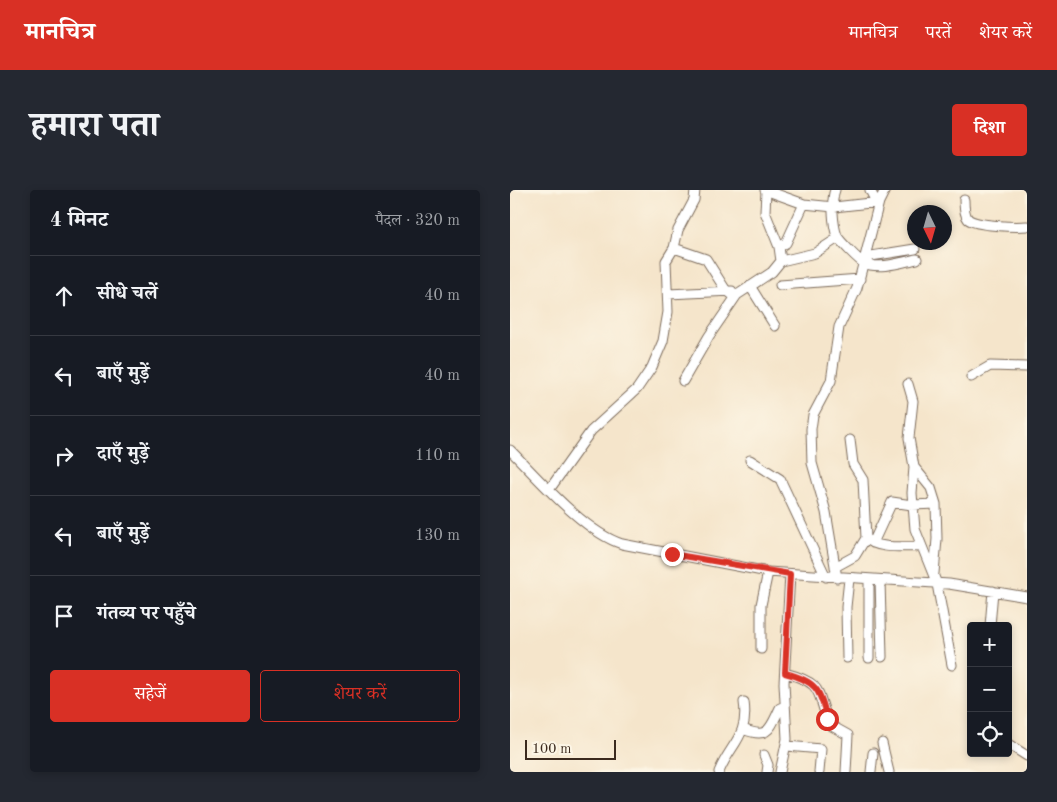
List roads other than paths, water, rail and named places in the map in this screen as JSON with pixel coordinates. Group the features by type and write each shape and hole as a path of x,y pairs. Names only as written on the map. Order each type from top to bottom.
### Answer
{"street":[{"path":"549,490 591,431 637,389 652,367 663,341 668,312 666,261 674,248 678,230 694,200 695,190"},
{"path":"781,261 779,247 765,212 765,190 804,204 834,207 877,202"},
{"path":"835,190 834,207 838,238 864,260 878,265 917,259"},
{"path":"870,190 877,202"},
{"path":"837,578 826,512 812,463 811,430 813,415 831,381 839,327 860,279 877,202 885,190"},
{"path":"964,200 965,214 973,221 1015,227 1027,226"},
{"path":"779,247 786,243 804,204"},
{"path":"683,381 709,336 738,294 772,272 781,261 815,253 838,238"},
{"path":"674,248 706,259 728,291"},
{"path":"864,260 910,250"},
{"path":"780,285 860,279"},
{"path":"750,286 775,326"},
{"path":"668,294 728,291 738,294"},
{"path":"971,377 990,366 1027,368"},
{"path":"908,384 913,401 909,438 914,467 912,505 916,529 936,580"},
{"path":"850,440 853,464 863,480 869,540"},
{"path":"510,450 549,490 601,535 611,540 768,572 869,580 936,580 1027,597"},
{"path":"750,460 780,479 826,577"},
{"path":"914,467 931,488 936,504 936,580 952,665"},
{"path":"835,567 855,556 869,540 892,502 912,505 936,504"},
{"path":"869,540 922,547"},
{"path":"761,649 761,605 768,572"},
{"path":"780,772 787,746 785,673 790,574"},
{"path":"847,658 846,606 849,579"},
{"path":"869,580 869,658"},
{"path":"880,580 882,657"},
{"path":"990,622 993,591"},
{"path":"785,673 799,677 816,687 830,725 848,735 846,772"},
{"path":"719,772 744,729 744,702"},
{"path":"744,729 755,734 763,733 774,722 780,708 785,706"},
{"path":"882,743 890,772"},
{"path":"787,746 821,750 819,772"},
{"path":"1012,747 1027,756"},
{"path":"871,772 873,753"},
{"path":"764,755 768,765 767,772"}]}
